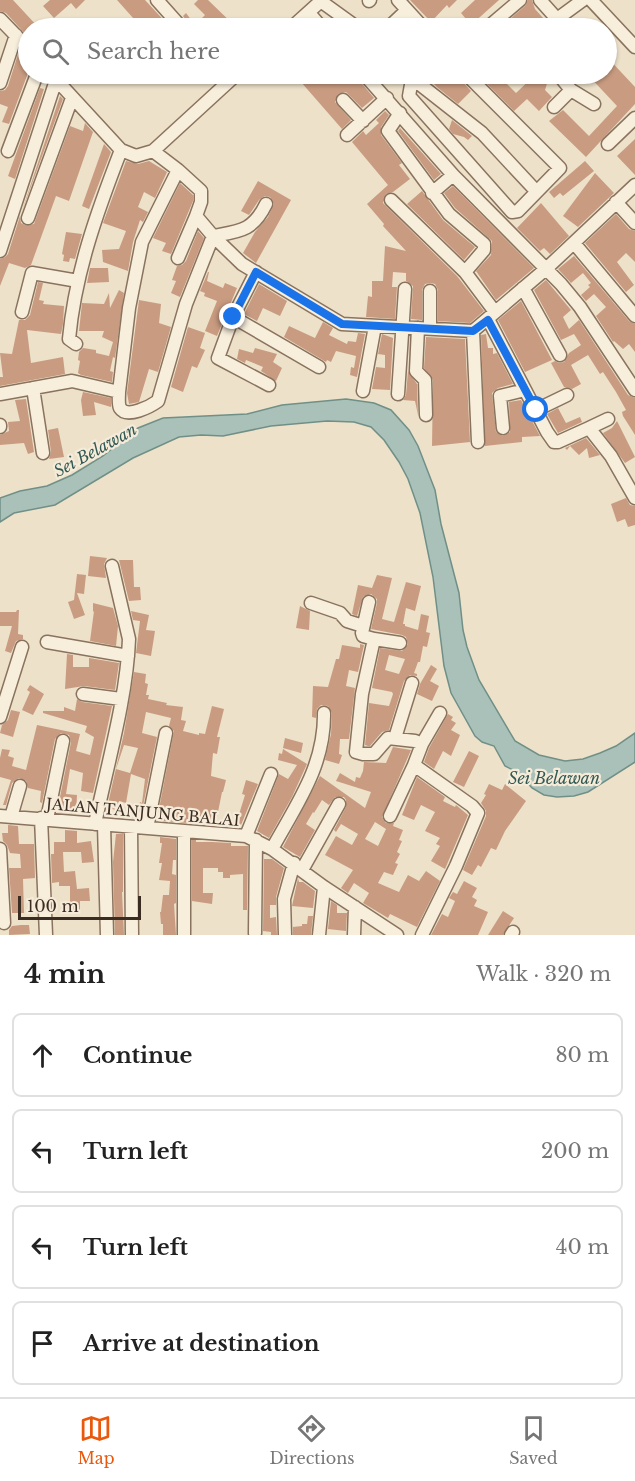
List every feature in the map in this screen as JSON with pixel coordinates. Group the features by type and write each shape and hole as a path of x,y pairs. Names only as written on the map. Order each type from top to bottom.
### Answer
{"street":[{"path":"157,0 173,18"},
{"path":"398,0 414,18"},
{"path":"499,18 520,0"},
{"path":"540,0 554,18"},
{"path":"567,18 591,0 608,18"},
{"path":"303,18 321,1 344,18"},
{"path":"399,18 407,10"},
{"path":"309,13 313,18"},
{"path":"0,19 16,35 0,83"},
{"path":"617,28 635,47"},
{"path":"8,151 33,84"},
{"path":"0,251 52,84"},
{"path":"60,84 121,150 136,156 153,151 221,84"},
{"path":"374,84 453,175 547,268 580,307 635,390"},
{"path":"409,84 409,96 512,212 518,211 560,168 476,84"},
{"path":"419,84 482,134 536,191"},
{"path":"566,84 571,90 594,105"},
{"path":"554,107 571,90"},
{"path":"28,218 72,98"},
{"path":"347,135 387,98"},
{"path":"344,100 363,121"},
{"path":"400,113 388,130 449,214 484,244 484,250 465,272"},
{"path":"608,144 635,118"},
{"path":"76,344 69,339 78,281 97,212 121,150"},
{"path":"153,151 201,191 201,202 178,258"},
{"path":"178,170 142,242 129,308 119,392 119,405 125,412 138,411 159,401 186,304 213,236"},
{"path":"432,193 453,175"},
{"path":"196,216 242,264 342,324 473,331 547,268 635,184"},
{"path":"391,200 465,272 491,316 525,390 555,443 608,419"},
{"path":"616,202 635,223"},
{"path":"213,236 249,227 261,215 266,204"},
{"path":"574,243 635,316"},
{"path":"256,272 233,317 218,358 269,385"},
{"path":"22,312 32,273 78,281"},
{"path":"523,288 560,355"},
{"path":"398,394 405,289"},
{"path":"426,414 425,381 416,371 430,291"},
{"path":"233,317 319,367"},
{"path":"363,391 375,326"},
{"path":"473,331 478,442"},
{"path":"0,394 72,381 119,392"},
{"path":"33,388 43,453"},
{"path":"503,428 500,396 525,390"},
{"path":"536,410 567,395"},
{"path":"589,428 611,456 635,498"},
{"path":"107,935 99,824 129,639 112,566"},
{"path":"369,602 362,634 374,639 399,643"},
{"path":"311,603 340,613 347,621 363,626"},
{"path":"374,639 362,694 356,752 374,754 386,739 394,738 423,744"},
{"path":"47,642 128,656"},
{"path":"0,717 22,647"},
{"path":"394,738 412,683"},
{"path":"83,694 121,699"},
{"path":"390,816 440,713"},
{"path":"272,849 315,771 322,746 324,714"},
{"path":"147,828 166,733"},
{"path":"45,935 44,818 63,741"},
{"path":"414,765 478,812 456,866 422,935"},
{"path":"255,933 251,838 271,774"},
{"path":"5,816 20,786"},
{"path":"285,935 284,899 298,867 339,804"},
{"name":"JALAN TANJUNG BALAI","path":"5,816 251,838 272,849 324,887 397,935"},
{"path":"131,827 132,935"},
{"path":"184,832 184,935"},
{"path":"0,849 4,923"},
{"path":"319,935 324,887"},
{"path":"354,935 355,907"}],"water":[{"name":"Sei Belawan","path":"346,399 374,403 391,410 409,430 418,446 435,490 441,524 459,593 467,647 479,680 515,741 539,755 565,761 583,759 600,753 616,746 635,733 635,762 588,792 574,796 544,795 532,788 517,772 505,766 494,746 482,742 475,736 451,693 444,666 433,577 420,513 408,479 399,462 384,440 371,427 354,422 327,421 271,426 223,436 179,437 133,458 55,505 14,513 0,522 0,498 20,491 47,486 72,475 103,456 138,428 163,418 247,414 282,405"}],"building":[{"path":"0,0 13,0 30,18 18,18 18,26 6,13 0,11"},
{"path":"50,0 85,0 76,9 71,3 54,18 43,6"},
{"path":"117,0 145,0 162,18 133,18"},
{"path":"198,0 208,0 227,18 202,18 205,15 194,4"},
{"path":"410,0 457,0 449,8 447,5 435,18 427,18"},
{"path":"475,0 499,0 479,18 465,18 461,13"},
{"path":"528,0 532,0 535,9 543,18 511,18 525,6"},
{"path":"18,54 18,84 24,84 9,124 2,122 8,107 0,104 0,91 5,90"},
{"path":"617,68 635,87 635,104 586,157 549,121 563,110 589,136 617,106 596,84 617,84"},
{"path":"303,84 362,84 374,98 362,108 346,92 338,94 335,102 351,120 342,129"},
{"path":"434,84 465,84 471,91 458,104"},
{"path":"487,84 507,84 516,93 525,84 547,84 545,90 552,97 539,111 527,99 514,111"},
{"path":"40,88 44,89 15,179 8,176"},
{"path":"60,96 63,99 22,211"},
{"path":"385,111 389,115 381,127 381,135 402,163 399,165 410,179 393,192 386,194 383,203 457,276 484,311 470,323 438,321 438,290 435,284 431,283 425,284 422,290 422,320 411,319 413,286 406,281 406,273 393,272 392,287 397,287 395,319 366,317 368,296 372,297 372,281 383,281 385,246 406,251 367,204 388,185 352,142 363,131 366,135 379,123 376,120"},
{"path":"452,120 472,136 468,140 453,134 449,129"},
{"path":"85,123 93,132 69,201 56,196 31,265 25,268 9,263 0,286 0,259 8,254 20,216 21,223 34,224 70,126 83,131"},
{"path":"400,128 441,174 434,180 398,131"},
{"path":"635,139 635,175 617,156"},
{"path":"104,144 111,152 89,209 82,206"},
{"path":"126,161 138,164 149,161 167,172 155,198 144,192 138,207 148,212 143,222 140,220 128,271 103,262 102,250 119,249 126,231 103,223"},
{"path":"585,161 594,171 563,196 560,193 554,198 549,192"},
{"path":"595,173 614,193 578,227 563,216"},
{"path":"258,181 291,200 256,263 243,253 255,232 268,217 274,204 270,197 265,196 259,200 249,215 241,211"},
{"path":"180,183 193,195 193,201 171,254 162,251 166,243 153,238"},
{"path":"453,186 534,268 496,300 476,271 491,255 492,241 455,208 444,193"},
{"path":"422,191 443,220 475,247 464,260 407,204"},
{"path":"541,203 569,236 550,254 544,248 540,251 517,228"},
{"path":"616,214 629,229 635,231 635,262 626,253 617,262 634,285 626,292 585,243"},
{"path":"198,231 204,238 180,297 171,293 176,281 172,280 177,266 186,261"},
{"path":"66,232 82,234 75,259 70,258 69,262 63,261 64,255 62,254"},
{"path":"574,256 629,321 635,324 635,352 629,344 623,349 613,342 596,316 606,307 594,294 586,301 581,295 591,283 583,273 571,283 558,269"},
{"path":"90,268 108,268 109,282 87,283"},
{"path":"208,272 207,281 223,288 225,283 237,288 217,336 205,331 217,301 204,296 205,293 200,291"},
{"path":"546,280 571,310 563,317 569,329 579,320 628,395 635,398 635,435 623,416 622,412 626,410 616,392 603,372 600,374 588,355 571,365 581,384 572,389 564,387 551,363 564,362 569,353 581,345 574,334 561,340 534,290"},
{"path":"38,282 43,283 39,300 44,301 43,304 64,306 63,324 61,334 27,330 31,363 63,357 65,374 0,386 0,377 3,377 0,353 12,354 19,320 25,320 30,315"},
{"path":"259,284 287,301 280,316 263,308 257,321 244,314"},
{"path":"119,290 124,293 115,358 113,357 110,371 113,372 112,382 81,375 78,373 79,352 83,348 96,350 96,353 109,356 113,342 102,337 104,331 79,331 82,303 104,304 109,293 110,308"},
{"path":"139,300 161,304 159,323 171,327 158,372 149,369 139,402 129,404 127,393"},
{"path":"521,301 552,360 525,372 498,320"},
{"path":"323,322 333,328 329,335 347,344 348,341 356,342 358,333 365,334 357,377 350,375 356,356 336,351 331,362 327,360 326,362 284,337 289,326 315,338"},
{"path":"188,327 205,333 200,348 205,350 197,368 192,366 183,392 171,387"},
{"path":"382,334 393,338 390,390 372,389 376,367 385,368 385,355 378,354"},
{"path":"486,334 488,348 493,348 493,354 497,353 513,384 498,388 492,393 496,432 503,436 510,432 509,402 521,400 540,436 522,437 522,442 485,446 481,335"},
{"path":"426,337 465,339 470,442 432,446 433,380 424,368"},
{"path":"255,348 277,354 273,362 282,368 276,381 261,371 263,367 237,359 239,349 253,353"},
{"path":"408,371 417,384 418,415 415,401 403,400 406,395"},
{"path":"83,392 111,398 111,407 94,402 96,415 83,416 81,400"},
{"path":"26,399 34,452 28,454 24,443 0,445 0,435 9,431 8,422 20,421 15,400"},
{"path":"558,408 566,423 580,417 582,422 558,433 547,414"},
{"path":"617,421 635,457 625,463 603,433 612,428"},
{"path":"58,428 64,457 49,459 51,452 48,430"},
{"path":"586,438 600,455 589,458 587,448 579,455 570,446 567,450 565,448"},
{"path":"626,498 630,505 635,506 635,525 628,527 625,519 617,522 611,504"},
{"path":"90,556 107,558 104,564 106,578 88,576"},
{"path":"119,560 133,560 134,587 140,587 141,600 129,601"},
{"path":"77,574 86,575 84,594 77,593 85,615 74,619 68,602 74,600"},
{"path":"377,575 392,578 382,619 394,622 406,582 421,586 415,611 406,608 403,624 418,630 421,614 429,616 426,632 430,633 427,647 423,646 420,662 414,673 417,676 410,675 404,681 389,730 382,732 368,746 365,745 369,703 389,706 393,694 372,688 380,648 402,651 408,644 406,637 402,635 371,629 377,599 371,594 363,597 357,616 352,614 358,585 372,588","holes":["389,655 405,659 399,674 385,670"]},
{"path":"93,603 113,608 118,626 116,646 90,641"},
{"path":"300,606 310,611 309,630 296,628"},
{"path":"19,610 18,634 23,635 23,639 16,641 11,653 5,651 12,626 0,626 0,612 16,612"},
{"path":"131,611 149,615 146,630 155,631 151,656 136,653 140,621 133,620"},
{"path":"360,644 364,645 358,672 349,670 346,686 355,688 349,739 340,739 339,754 342,755 339,764 325,760 331,734 332,713 328,706 321,705 317,709 316,718 312,717 313,686 328,687 342,645 360,648"},
{"path":"67,654 73,655 73,667 89,667 89,658 119,663 115,690 84,686 65,689"},
{"path":"431,665 437,669 430,681 439,686 432,701 417,694"},
{"path":"134,672 146,674 148,699 167,703 166,705 183,707 181,720 186,721 183,731 199,735 199,733 205,734 212,706 224,709 217,737 220,737 217,754 213,753 211,776 226,780 217,817 212,816 213,825 162,821 162,815 158,814 174,731 169,726 171,718 146,712 142,733 157,737 141,816 137,815 140,802 142,803 145,779 131,774 126,803 119,801 117,810 107,808 124,733","holes":["124,745 138,748 130,773 116,769"]},
{"path":"30,685 44,694 33,715 22,710 30,692 27,690"},
{"path":"77,699 82,702 112,706 93,793 81,791 83,773 70,769 66,794 77,795 76,814 57,812 71,742 69,735 61,733 55,739 42,803 40,802 41,791 28,788 26,781 19,778 12,783 6,805 3,805 11,780 0,777 2,749 10,750 8,756 14,758 12,766 26,770 37,725 80,734 76,751 90,755 94,737 85,732 87,726 43,713 43,711 64,711 64,707 75,711"},
{"path":"11,710 20,712 13,737 0,733"},
{"path":"448,714 456,723 451,730 460,735 451,756 443,751 434,769 424,762"},
{"path":"285,738 303,743 301,753 283,748"},
{"path":"393,747 411,750 382,817 386,823 394,823 393,826 403,830 399,840 402,841 397,852 400,854 395,863 398,864 393,875 384,872 378,883 399,892 408,875 419,881 426,871 440,881 417,927 390,914 388,918 363,903 369,893 354,883 348,893 341,888 353,870 325,855 336,836 352,845 358,834 341,824 336,832 334,830 346,807 344,797 335,797 329,805 322,800 313,812 306,824 315,830 300,857 283,847 320,776 365,808 371,792 336,781 340,773 355,782 356,777 360,778 364,762 386,763","holes":["375,822 386,829 378,846 365,839"]},
{"path":"283,749 307,764 269,838 257,831 279,774 288,779 297,765 278,760 279,753 282,754"},
{"path":"469,751 479,756 464,787 453,782"},
{"path":"417,777 445,797 443,801 455,807 456,805 468,815 445,869 431,861 440,846 436,844 440,838 425,831 435,812 421,805 414,820 402,815"},
{"path":"246,780 258,784 241,825 236,824 245,795 242,794"},
{"path":"489,784 502,790 505,784 526,801 505,831 496,850 491,848 481,867 478,865 472,875 463,870 486,816 481,803"},
{"path":"8,825 18,826 19,844 34,844 35,878 23,879 24,913 12,913 9,868 21,868 20,854 10,853 3,841 2,833 8,833"},
{"path":"65,830 77,831 77,843 91,841 94,862 82,863 81,852 63,852 64,872 75,871 77,889 89,888 90,901 80,901 80,912 70,912 70,886 59,886 59,882 52,883 51,854 54,854 54,842 65,842"},
{"path":"116,834 123,834 124,935 115,935 113,862"},
{"path":"160,837 176,839 176,860 173,860 172,874 176,875 176,903 174,904 176,935 163,935 163,924 161,924 160,912 163,895 169,895 170,881 159,880 162,863 159,863 162,843 160,843"},
{"path":"192,840 231,843 231,846 248,846 247,910 243,910 243,874 223,878 223,872 218,872 218,868 203,868 203,893 213,893 212,904 192,901"},
{"path":"264,859 272,859 284,868 276,905 270,905 270,918 276,917 277,935 263,931"},
{"path":"298,878 299,882 303,882 315,891 313,908 292,906"},
{"path":"464,881 477,888 472,897 477,900 474,906 488,912 478,935 431,935 442,914 448,917 455,901 449,898 453,892 457,894"},
{"path":"331,901 337,905 337,913 347,913 346,931 328,929"},
{"path":"503,911 514,918 503,935 488,935"},
{"path":"308,916 313,916 311,935 293,935 293,927 307,924"},
{"path":"29,925 30,934 9,935 12,926"}],"route":[{"path":"233,317 256,272 342,324 473,331 488,320 536,410"}]}
